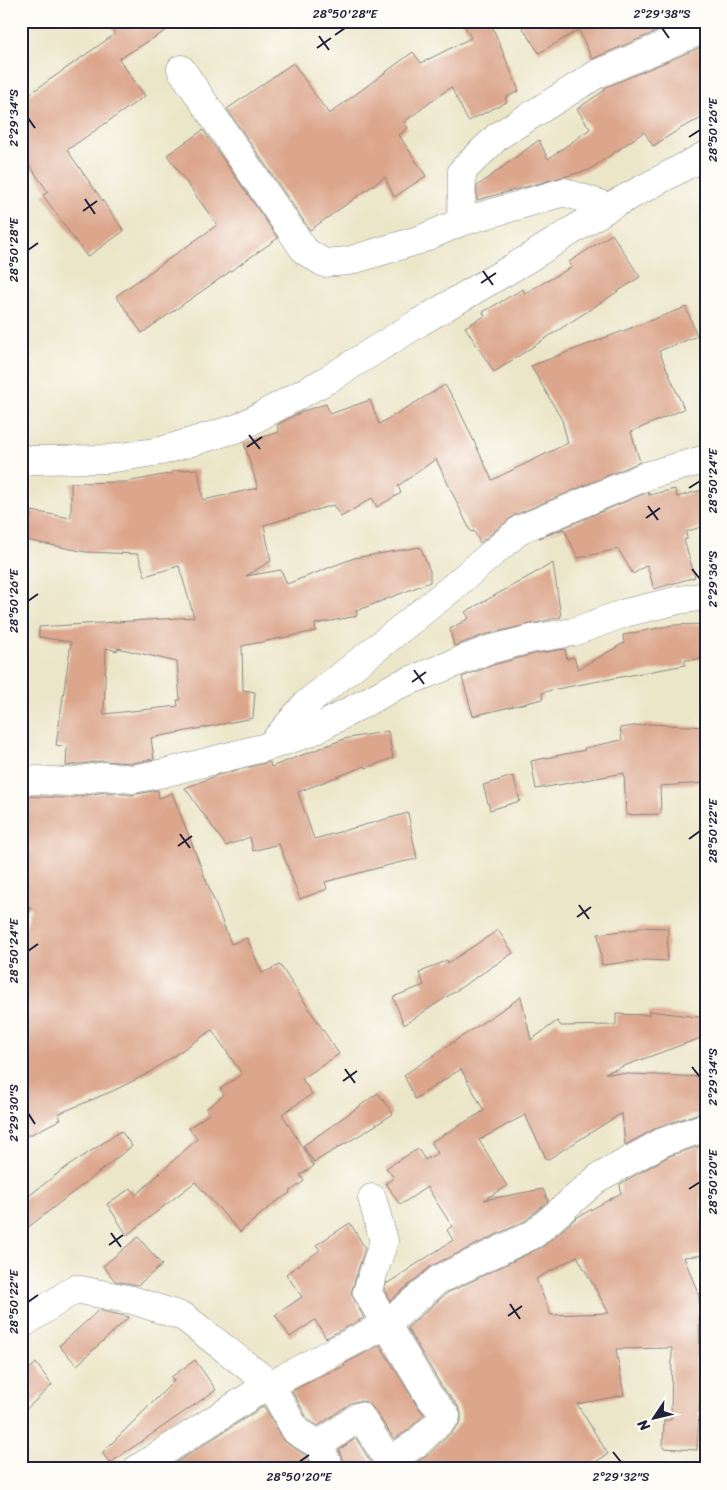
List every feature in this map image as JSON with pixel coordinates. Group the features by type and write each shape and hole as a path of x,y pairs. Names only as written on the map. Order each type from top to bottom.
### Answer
{"street":[{"path":"461,222 462,171 498,136 597,74 706,28"},
{"path":"181,69 305,251 324,263 348,261 419,240 461,222 564,192 609,207"},
{"path":"21,458 31,460 108,459 161,451 238,428 327,380 609,207 706,154"},
{"path":"270,746 306,704 447,592 521,529 649,475 706,460"},
{"path":"21,781 69,782 104,776 133,778 164,773 270,746 311,732 396,686 488,650 531,639 573,632 634,611 679,600 706,596"},
{"path":"137,1469 270,1384 387,1324 438,1280 534,1234 598,1178 663,1142 706,1127"},
{"path":"21,1325 75,1289 132,1300 184,1317 270,1384 296,1432 324,1457 360,1416 389,1461 418,1443 446,1416 429,1396 368,1292 384,1241 372,1198"}],"building":[{"path":"108,21 182,21 119,59 145,96 67,150 124,231 87,257 43,195 48,192 21,153 21,100 115,34"},
{"path":"462,21 490,21 519,91 505,98 507,102 468,121 451,87 404,122 408,128 399,135 426,176 394,197 385,177 310,230 227,109 293,63 329,114 413,52 421,63 471,38"},
{"path":"518,21 670,21 672,25 592,59 579,30 539,53"},
{"path":"706,45 706,116 683,127 653,146 644,132 589,170 477,200 477,186 539,140 548,159 590,129 577,109 605,90 604,88"},
{"path":"203,130 278,238 142,333 116,296 217,225 167,155"},
{"path":"612,234 640,277 494,372 465,327 485,316 483,312 523,289 525,293 572,267 569,262"},
{"path":"686,307 697,336 659,351 684,409 631,432 640,462 515,515 480,543 474,531 471,532 436,459 398,486 401,493 377,507 372,498 341,517 333,505 264,525 271,561 246,576 281,570 287,584 354,558 420,547 430,571 430,582 356,611 357,616 315,624 316,631 242,646 243,690 255,692 253,718 151,738 154,759 132,763 102,761 66,766 67,747 56,745 71,642 39,637 39,627 194,617 179,566 145,576 138,554 86,552 26,540 32,511 71,518 71,483 126,482 173,473 173,471 198,469 203,500 258,488 244,443 279,432 277,425 303,411 326,404 330,414 370,400 379,424 445,385 456,403 492,480 568,443 562,420 531,366","holes":["106,648 117,651 118,648 177,662 180,700 177,700 178,706 104,714"]},
{"path":"675,489 677,497 706,489 706,525 686,532 687,539 684,540 695,577 654,589 647,565 633,574 618,549 578,558 564,529 539,538 648,492 649,495"},
{"path":"553,563 561,617 484,635 454,646 450,629 469,618 465,612"},
{"path":"706,624 706,659 685,660 685,665 551,690 542,693 543,699 473,716 462,677 493,665 534,654 565,649 567,659 574,657 578,669 624,643 623,635 673,625"},
{"path":"649,724 706,727 706,783 660,786 661,814 626,815 624,773 536,789 531,761 622,740 620,728"},
{"path":"388,731 393,758 366,768 365,766 298,792 314,839 408,813 417,859 325,882 327,889 300,899 279,844 253,851 250,837 226,846 185,788 218,775 270,762 271,767 344,739"},
{"path":"513,776 520,801 490,810 483,785"},
{"path":"158,790 159,798 172,793 231,944 247,938 262,973 280,965 339,1054 302,1079 312,1094 282,1114 314,1166 300,1175 304,1181 240,1232 195,1182 127,1235 107,1204 131,1188 136,1195 197,1139 189,1128 209,1114 206,1109 224,1095 220,1089 242,1074 212,1030 147,1074 58,1114 61,1119 28,1136 21,1123 21,944 31,908 21,906 21,796 68,798 105,792 132,795"},
{"path":"638,927 668,928 667,961 646,960 602,965 598,934 638,929"},
{"path":"498,930 513,953 404,1025 393,997 424,985 419,973 447,960 448,963"},
{"path":"521,997 531,1040 557,1021 561,1026 616,1025 616,1014 649,1015 649,1011 706,1018 706,1036 605,1073 706,1077 706,1104 700,1104 700,1113 658,1127 625,1145 622,1113 547,1160 525,1115 479,1140 507,1186 484,1200 543,1189 548,1201 525,1221 431,1266 390,1301 384,1290 387,1282 453,1240 447,1230 452,1226 427,1187 400,1205 386,1183 394,1178 386,1168 418,1149 425,1160 438,1153 431,1142 484,1111 461,1069 415,1099 404,1075"},
{"path":"378,1093 393,1114 314,1162 303,1146"},
{"path":"121,1131 132,1146 21,1233 21,1202 61,1171"},
{"path":"700,1146 701,1220 706,1220 706,1255 684,1257 699,1296 700,1391 697,1450 663,1448 664,1420 671,1420 672,1348 616,1349 624,1395 577,1404 608,1454 585,1469 406,1469 428,1455 461,1421 461,1413 458,1406 442,1387 407,1328 447,1293 544,1246 576,1218 621,1193 620,1184 669,1156","holes":["577,1256 609,1313 551,1315 536,1279"]},
{"path":"350,1223 365,1248 351,1293 364,1318 326,1338 315,1320 290,1337 275,1315 302,1297 286,1274 320,1250 316,1245"},
{"path":"138,1237 162,1265 138,1285 115,1281 103,1266"},
{"path":"99,1310 129,1317 77,1365 59,1346"},
{"path":"380,1345 424,1415 407,1431 394,1439 373,1408 366,1402 358,1401 351,1403 318,1426 308,1420 292,1391 345,1366 344,1364"},
{"path":"195,1360 216,1390 110,1463 102,1453 174,1381 171,1377"},
{"path":"36,1363 52,1385 21,1414 21,1377"},
{"path":"264,1406 283,1439 307,1456 313,1469 180,1469 174,1464"},
{"path":"356,1438 375,1469 345,1469 339,1450"}]}
